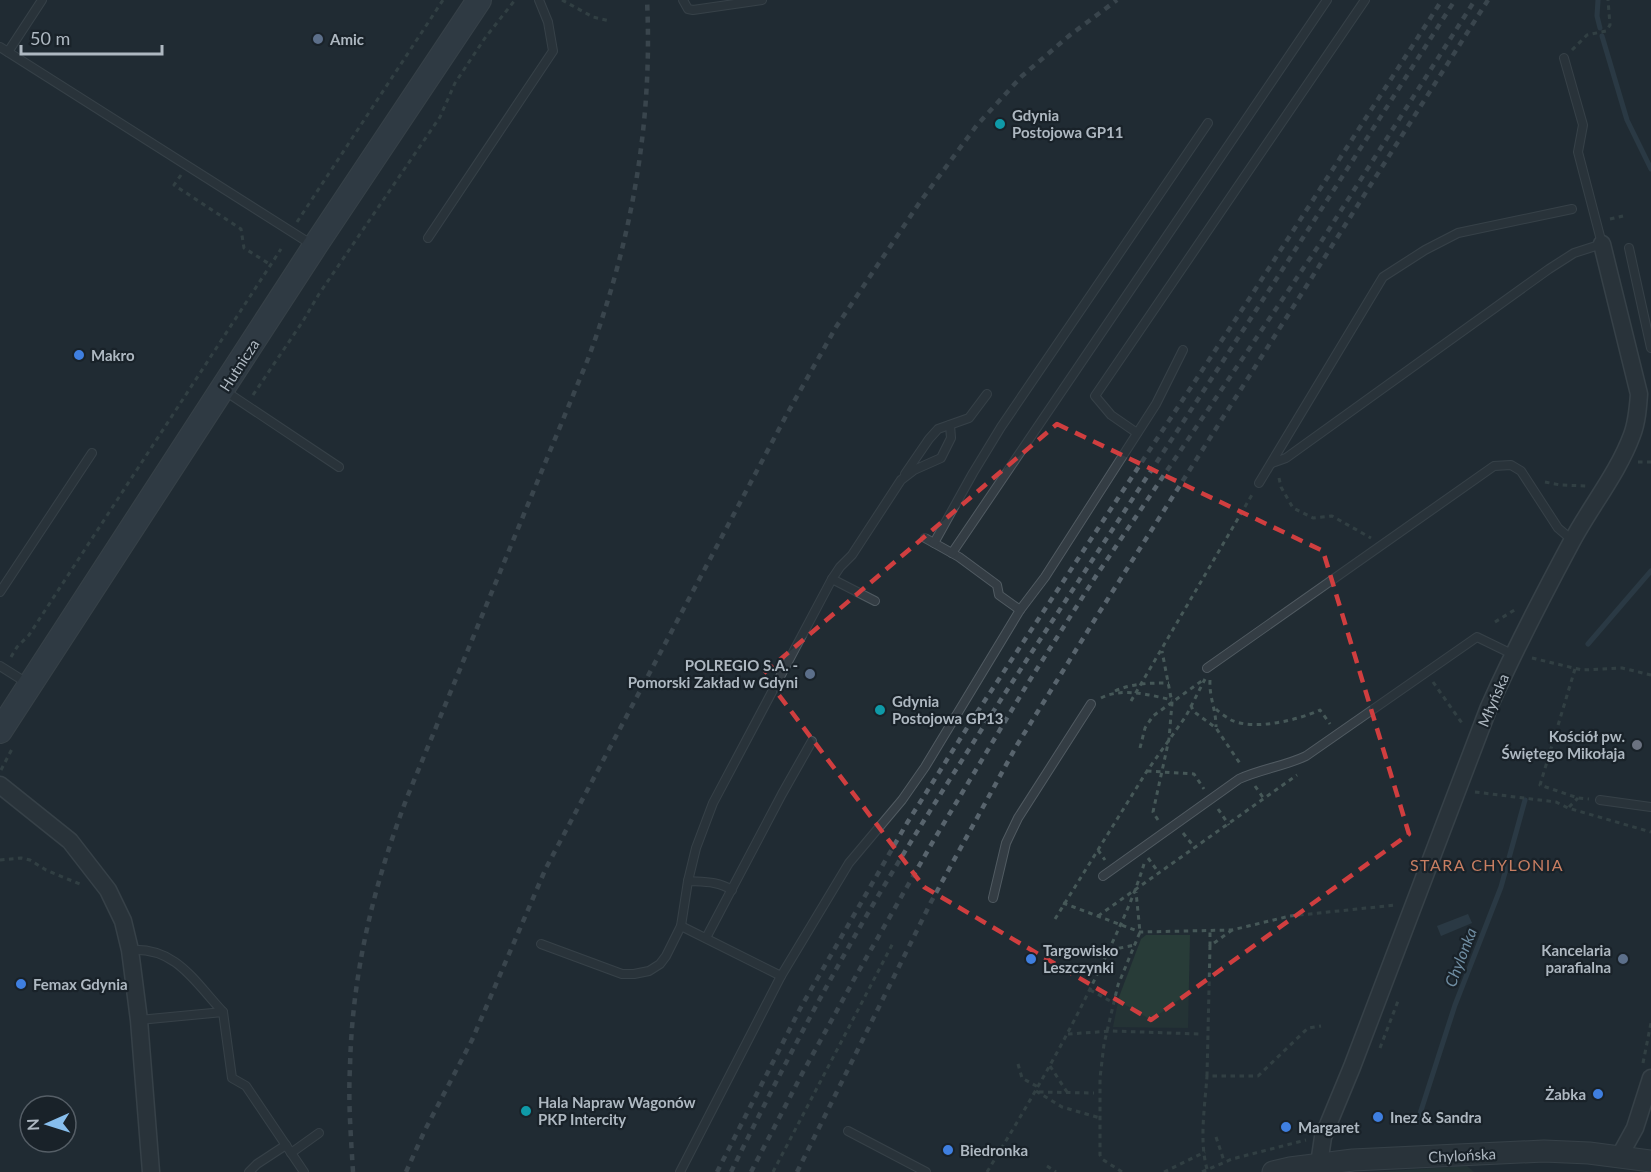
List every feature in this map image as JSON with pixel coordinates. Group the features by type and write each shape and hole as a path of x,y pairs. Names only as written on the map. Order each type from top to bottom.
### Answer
{"main road":[{"name":"Hutnicza","path":"4,738 30,685 315,246 479,0"}],"street":[{"name":"Młyńska","path":"1319,1164 1323,1137 1512,654 1572,540 1632,435 1645,395 1602,244"},
{"path":"0,785 70,841 108,890 123,921 130,950 139,1020 151,1172"},
{"path":"1619,1157 1635,1128 1651,1078"},
{"name":"Chylońska","path":"1273,1172 1319,1164 1544,1151 1651,1161"}],"lane":[{"path":"42,0 4,50 315,246"},
{"path":"428,238 554,51 548,22 539,0"},
{"path":"683,0 688,9 693,10 762,0"},
{"path":"952,553 1327,0"},
{"path":"1137,433 1111,415 1095,396 1365,0"},
{"path":"1275,462 1549,269 1574,253 1602,244 1578,152 1583,125 1564,58"},
{"path":"934,543 1001,427 1208,123"},
{"path":"1259,483 1275,462 1383,277 1425,250 1458,233 1572,209"},
{"path":"1629,248 1651,348"},
{"path":"680,1172 781,976 849,863 902,800 926,767 1020,610 1046,577 1156,404 1183,350"},
{"path":"223,389 339,467"},
{"path":"541,944 622,974 644,973 660,964 681,926 696,848 712,803 832,579 852,555 929,439 938,429 969,418 987,394"},
{"path":"901,480 914,470 941,458 951,438 950,425"},
{"path":"0,592 92,453"},
{"path":"1208,672 1383,543 1494,466 1511,465 1521,471 1558,528 1572,540"},
{"path":"925,538 952,553 997,585 999,595 1020,610"},
{"path":"832,579 875,601"},
{"path":"1103,876 1239,779 1256,771 1290,764 1306,756 1477,637 1512,654"},
{"path":"0,666 30,685"},
{"path":"993,898 1006,843 1018,818 1091,704"},
{"path":"706,938 812,741"},
{"path":"1600,800 1651,807"},
{"path":"688,881 724,885 732,890"},
{"path":"681,926 781,976"},
{"path":"130,950 146,949 168,956 178,963 223,1012 232,1078 246,1086 304,1172"},
{"path":"139,1020 223,1012"},
{"path":"848,1131 926,1172"},
{"path":"291,1153 319,1133"},
{"path":"249,1172 286,1144"},
{"path":"905,1172 908,1162"}],"path":[{"path":"294,227 443,0"},
{"path":"247,405 319,294 440,117 455,82 515,0"},
{"path":"562,0 593,17 609,21"},
{"path":"1564,58 1587,35 1606,31 1610,25 1608,0"},
{"path":"187,166 174,185 241,229 244,248 271,265"},
{"path":"17,647 29,635 281,249"},
{"path":"1275,462 1281,487 1293,508 1313,518 1332,516 1383,543"},
{"path":"1527,481 1560,485 1606,484"},
{"path":"1131,701 1259,483"},
{"path":"1495,622 1517,607"},
{"path":"1162,651 1172,702 1169,739 1153,812 1166,831"},
{"path":"1529,657 1575,669 1622,668 1651,675"},
{"path":"1575,669 1540,785 1578,798 1588,799"},
{"path":"1055,919 1147,771 1186,716 1208,672"},
{"path":"1191,705 1193,711 1216,728 1216,709 1209,689 1208,672"},
{"path":"1140,748 1145,728 1153,716 1205,679"},
{"path":"1424,686 1432,680 1465,728"},
{"path":"1091,704 1128,686 1142,683 1169,683"},
{"path":"1111,693 1135,693 1172,702"},
{"path":"1216,709 1230,720 1261,724 1305,717 1320,710 1337,735"},
{"path":"1186,716 1193,711"},
{"path":"0,774 13,748 4,738"},
{"path":"1147,771 1194,774 1229,825"},
{"path":"1098,916 1299,774"},
{"path":"1473,791 1556,802 1568,808 1651,832"},
{"path":"1568,808 1578,798"},
{"path":"1177,824 1195,848"},
{"path":"987,1172 1038,1090 1068,1034 1121,925 1136,890 1146,856"},
{"path":"0,860 21,858 30,860 65,879 89,888 108,890"},
{"path":"1122,1172 1102,1159 1100,1155 1100,1078 1107,1032 1118,985 1140,932 1136,890"},
{"path":"1064,903 1140,932 1232,930 1290,916 1402,905"},
{"path":"1207,1169 1205,1152 1210,930"},
{"path":"1210,946 1232,930"},
{"path":"773,1172 893,943"},
{"path":"1109,950 1135,945"},
{"path":"1090,990 1114,1003"},
{"path":"1207,1076 1258,1076 1308,1028 1321,1026"},
{"path":"1068,1034 1107,1032 1199,1034"},
{"path":"1018,1064 1022,1078 1062,1107 1100,1118"},
{"path":"1050,1066 1067,1092"},
{"path":"1038,1090 1094,1093"},
{"path":"1216,1137 1224,1162"},
{"path":"1202,1172 1224,1162 1307,1140 1310,1137"},
{"path":"1164,1172 1205,1152"},
{"path":"1047,1166 1056,1172"},
{"path":"1111,1172 1114,1167"}],"highlighted area":[{"path":"1057,424 1323,551 1409,834 1151,1020 924,887 763,674"}],"green space":[{"path":"1146,935 1190,935 1188,1028 1113,1027 1119,997 1141,939"},
{"path":"1467,1166 1474,1172 1374,1172"}],"water":[{"path":"1468,914 1472,923 1441,936 1437,926"}],"waterway":[{"name":"Chylonka","path":"1598,0 1597,16 1600,28"},
{"name":"Chylonka","path":"1602,36 1627,120 1651,169"},
{"name":"Chylonka","path":"1588,644 1651,571"},
{"name":"Chylonka","path":"1417,1123 1455,1005 1501,887 1525,800"}],"railway":[{"path":"353,1172 349,1093 352,1032 360,963 375,895 408,795 588,359 603,315 627,227 636,182 646,92 647,0"},
{"path":"406,1172 472,1040 546,868 787,414 836,327 920,202 977,125 1022,76 1070,35 1117,0"},
{"path":"717,1172 801,1007 907,823 1442,0"},
{"path":"731,1172 822,995 912,840 1008,688 1259,306 1455,0"},
{"path":"751,1172 857,974 1028,683 1096,576 1319,245 1475,0"},
{"path":"797,1172 931,902 1017,745 1488,0"}],"place":[{"name":"Amic","path":"318,39"},
{"name":"Gdynia Postojowa GP11","path":"1000,124"},
{"name":"Makro","path":"79,355"},
{"name":"POLREGIO S.A. - Pomorski Zakład w Gdyni","path":"810,674"},
{"name":"Gdynia Postojowa GP13","path":"880,710"},
{"name":"Kościół pw. Świętego Mikołaja","path":"1637,745"},
{"name":"Targowisko Leszczynki","path":"1031,959"},
{"name":"Kancelaria parafialna","path":"1623,959"},
{"name":"Femax Gdynia","path":"21,984"},
{"name":"Żabka","path":"1598,1094"},
{"name":"Hala Napraw Wagonów PKP Intercity","path":"526,1111"},
{"name":"Inez & Sandra","path":"1378,1117"},
{"name":"Margaret","path":"1286,1127"},
{"name":"Biedronka","path":"948,1150"}],"district":[{"name":"STARA CHYLONIA","path":"1487,864"}]}
